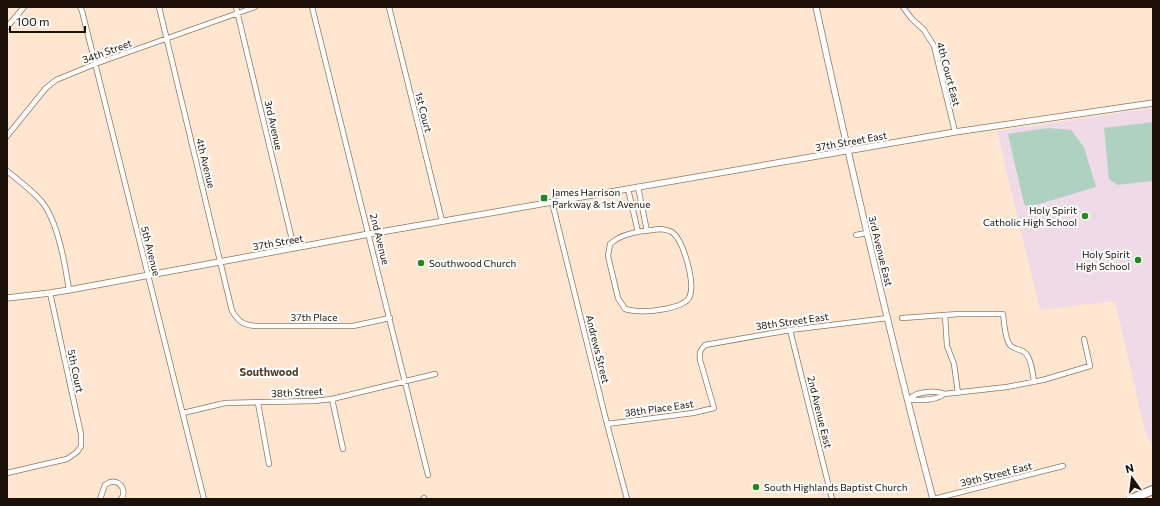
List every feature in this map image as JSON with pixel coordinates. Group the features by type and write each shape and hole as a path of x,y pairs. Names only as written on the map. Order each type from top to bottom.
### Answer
{"highway":[{"path":"1131,499 1153,490"}],"street":[{"path":"7,27 24,7"},
{"name":"5th Avenue","path":"80,7 204,499"},
{"name":"4th Avenue","path":"159,7 232,311 238,321"},
{"name":"3rd Avenue","path":"236,7 294,248"},
{"name":"34th Street","path":"7,136 46,88 56,80 95,64 255,7"},
{"name":"2nd Avenue","path":"312,7 428,475"},
{"name":"1st Court","path":"389,7 442,221"},
{"name":"3rd Avenue East","path":"816,7 847,151 933,499"},
{"name":"4th Court East","path":"903,7 911,18 924,30 934,46 956,132"},
{"name":"37th Street East","path":"552,202 956,132 1153,103"},
{"path":"7,171 34,192 48,211 58,239 66,269 69,290"},
{"path":"638,187 647,231"},
{"path":"628,189 638,232"},
{"name":"37th Street","path":"7,298 69,290 220,261 552,202"},
{"name":"Andrews Street","path":"552,202 627,499"},
{"path":"661,229 668,230 680,241 690,274 692,287 688,300 678,306 666,308 636,312 625,309 618,298 608,256 610,244 620,236 638,232 661,229"},
{"path":"856,235 867,233"},
{"name":"5th Court","path":"7,473 67,459 77,452 81,446 81,434 50,293"},
{"path":"902,318 945,315 1003,314 1009,344 1013,348 1025,352 1027,355 1030,361 1034,382"},
{"path":"945,315 948,350 954,364 958,393"},
{"name":"37th Place","path":"238,321 256,326 353,326 390,318"},
{"name":"38th Street East","path":"714,408 699,354 701,349 706,345 790,330 888,318"},
{"name":"2nd Avenue East","path":"790,330 832,499"},
{"path":"908,400 916,394 941,392 944,394 958,393 1034,382 1090,366 1084,339"},
{"name":"38th Street","path":"183,413 225,403 314,401 435,374"},
{"path":"332,398 343,449"},
{"path":"258,403 269,464"},
{"name":"38th Place East","path":"607,424 693,413 714,408"},
{"name":"39th Street East","path":"933,499 1064,466"},
{"path":"100,499 105,485 111,482 117,482 122,486 124,492 121,499"}],"shaded area":[{"name":"Holy Spirit Catholic High School","path":"1153,108 1153,448 1145,431 1115,301 1040,310 997,131"}],"green space":[{"path":"1153,122 1153,181 1117,185 1109,179 1104,128"},
{"path":"1048,128 1071,130 1084,147 1096,187 1029,207 1024,204 1008,134"}],"place":[{"name":"James Harrison Parkway & 1st Avenue","path":"544,198"},
{"name":"Holy Spirit Catholic High School","path":"1085,216"},
{"name":"Holy Spirit High School","path":"1138,260"},
{"name":"Southwood Church","path":"421,263"},
{"name":"South Highlands Baptist Church","path":"756,487"}],"district":[{"name":"Southwood","path":"269,372"}]}
